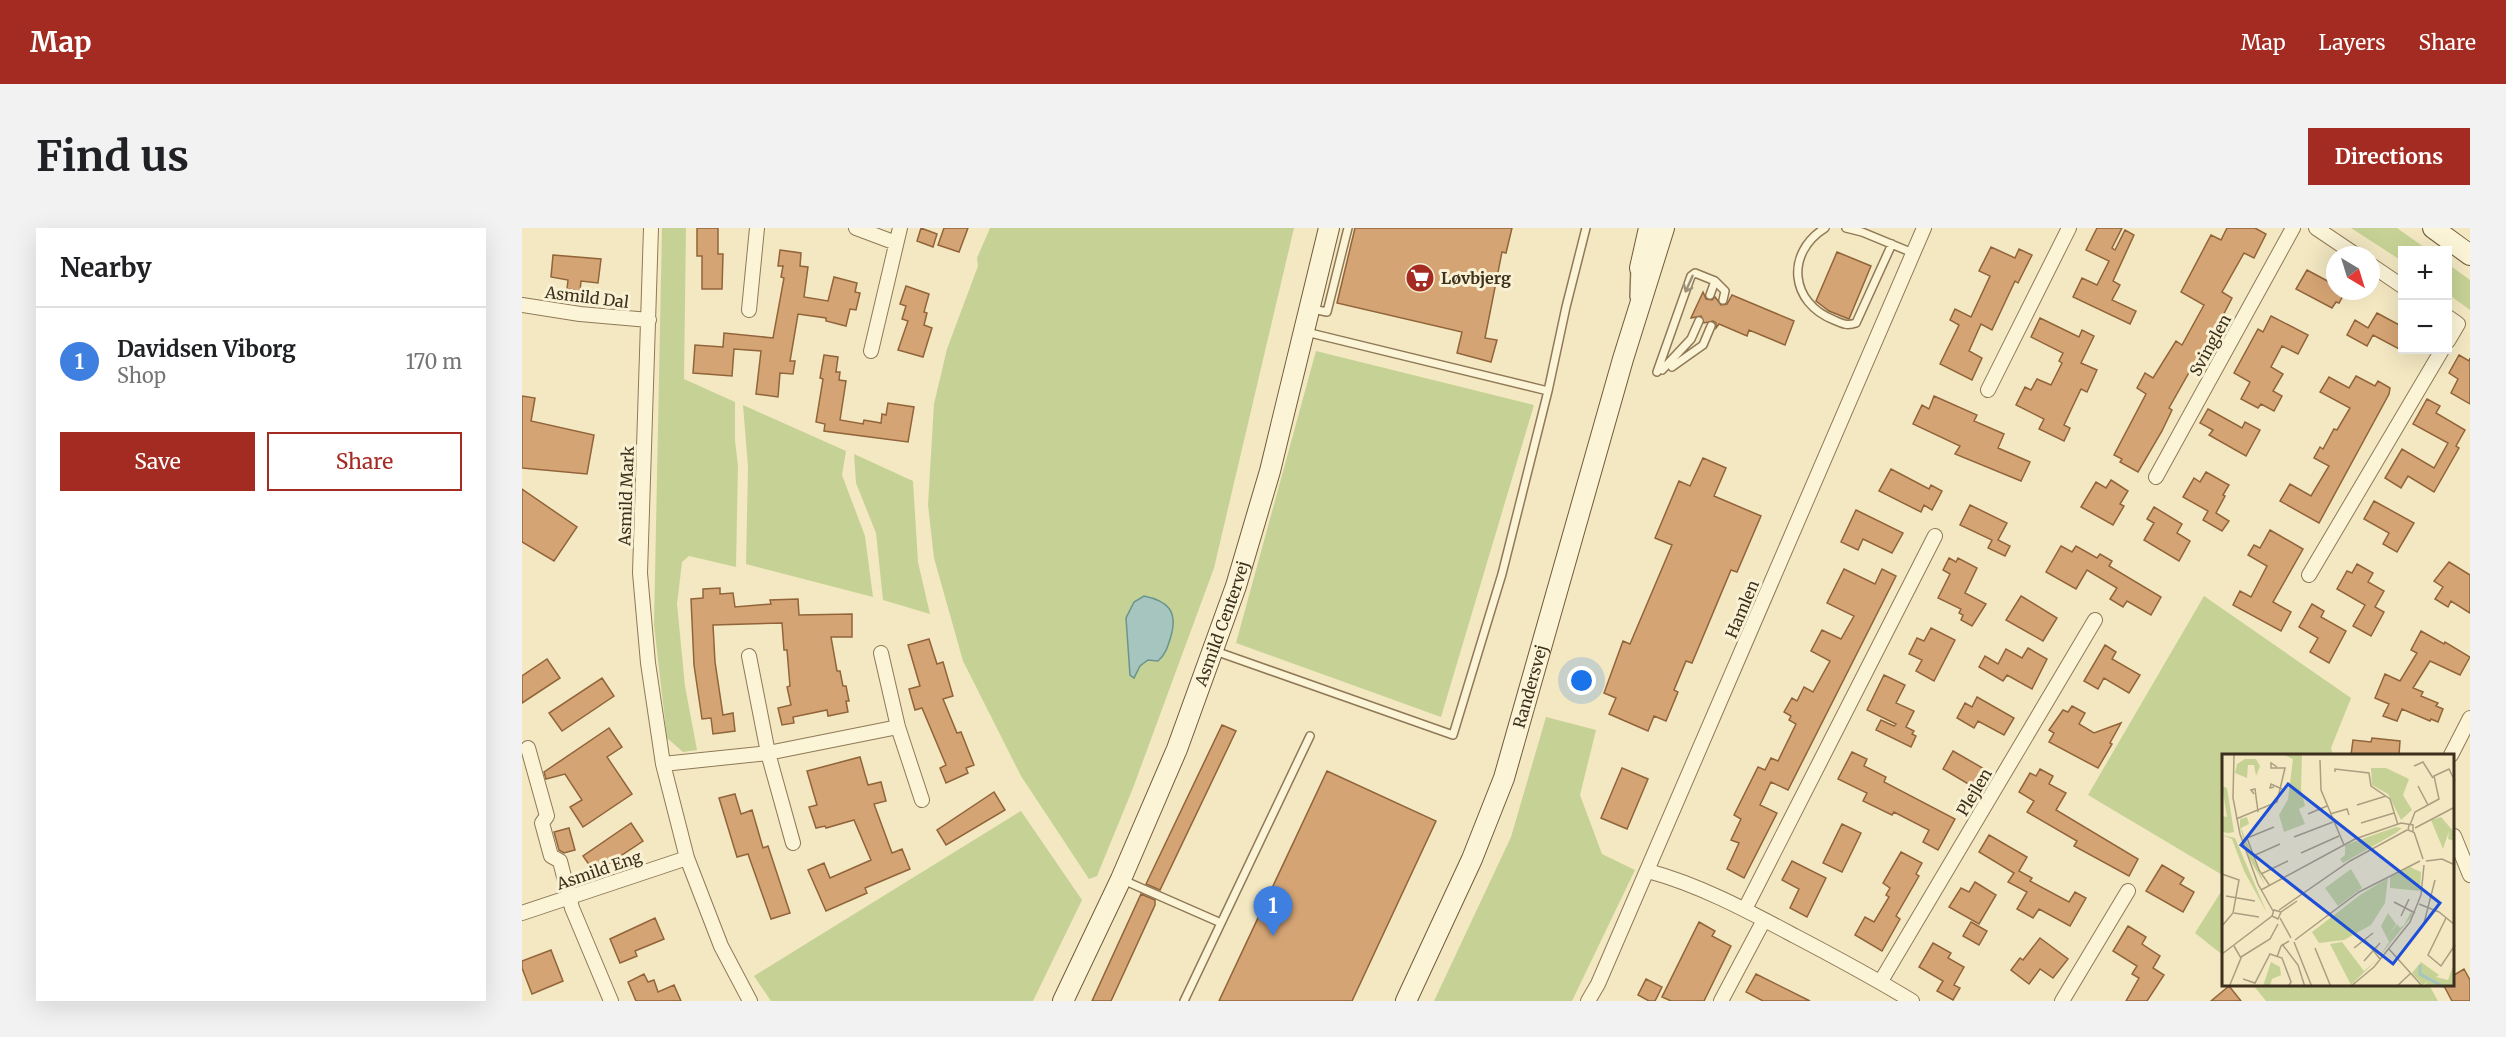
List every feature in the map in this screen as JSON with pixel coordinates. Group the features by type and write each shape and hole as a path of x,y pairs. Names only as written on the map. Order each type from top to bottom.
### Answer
{"street":[{"name":"Asmild Mark","path":"651,228 640,573 648,663 663,764 687,858 721,945 750,1001"},
{"path":"749,310 757,228"},
{"path":"856,228 896,243"},
{"path":"871,351 900,228"},
{"name":"Asmild Centervej","path":"1063,1001 1121,879 1177,749 1236,586 1264,492 1329,228"},
{"name":"Randersvej","path":"1623,359 1649,228"},
{"name":"Randersvej","path":"1406,1001 1472,859 1504,778 1623,359 1665,228"},
{"name":"Hamlen","path":"1588,1001 1598,984 1648,871 1924,228"},
{"path":"1988,390 2069,228"},
{"name":"Svinglen","path":"2156,477 2293,228"},
{"path":"2316,228 2343,246"},
{"path":"2433,228 2470,255"},
{"path":"2380,271 2398,283"},
{"name":"Asmild Dal","path":"522,305 580,314 648,320"},
{"path":"2452,320 2458,324 2452,334"},
{"path":"2309,575 2440,354"},
{"path":"1745,909 1935,536"},
{"name":"Plejlen","path":"1881,981 2095,620"},
{"path":"881,653 898,727 922,800"},
{"path":"749,656 768,753 793,843"},
{"path":"2452,754 2470,718"},
{"path":"663,764 768,753 898,727"},
{"path":"528,748 547,816 542,823 551,856 560,861 569,898 611,1001"},
{"path":"2455,838 2470,875"},
{"name":"Asmild Eng","path":"522,913 687,858"},
{"path":"1648,871 1667,876 1745,909 1881,981 1912,1001"},
{"path":"2062,1001 2128,891"},
{"path":"1721,1001 1764,920"}],"lane":[{"path":"1309,308 1327,312 1348,228"},
{"path":"1213,650 1453,735 1502,574 1586,228"},
{"path":"1634,297 1633,272 1643,228"},
{"path":"1825,228 1813,236 1803,250 1797,270 1803,297 1827,318 1847,326 1856,323 1892,244"},
{"path":"1846,228 1862,232 1913,253"},
{"path":"1699,321 1691,339 1659,371 1691,276 1695,273 1716,280 1725,291 1723,300"},
{"path":"1710,295 1716,280"},
{"path":"1672,367 1703,345 1711,326"},
{"path":"1304,332 1548,391"},
{"path":"1184,1001 1310,736"},
{"path":"1121,879 1221,923"}],"green space":[{"path":"662,228 686,228 684,379 735,402 738,466 736,567 689,556 682,562 677,604 685,686 697,750 683,752 667,738 654,625"},
{"path":"990,228 1294,228 1214,568 1133,788 1097,876 1089,879 1021,776 963,661 934,558 928,505 934,404 947,349 978,266 977,258"},
{"path":"2351,228 2397,228 2422,246 2398,246 2398,258"},
{"path":"2452,267 2470,280 2470,310 2452,297"},
{"path":"1316,351 1534,405 1441,717 1236,643"},
{"path":"743,405 846,451 842,475 865,536 873,597 746,564 748,467"},
{"path":"854,454 913,481 918,562 930,614 883,600 876,533 856,483"},
{"path":"2204,596 2351,698 2331,748 2333,754 2222,754 2222,875 2088,795"},
{"path":"1546,717 1596,730 1580,795 1602,854 1635,870 1572,1001 1434,1001 1511,837"},
{"path":"1021,811 1082,900 1033,1001 771,1001 754,976"},
{"path":"2222,890 2222,954 2195,933"},
{"path":"2254,986 2430,986 2438,1001 2266,1001"}],"water":[{"path":"1144,596 1159,601 1169,608 1173,627 1163,656 1158,661 1148,660 1140,666 1134,678 1130,675 1126,618 1134,602"}],"building":[{"path":"697,228 718,228 718,254 723,254 722,289 702,289 702,256 697,256"},
{"path":"921,228 937,234 933,247 917,241"},
{"path":"944,228 968,228 959,252 938,245"},
{"name":"Løvbjerg","path":"1355,228 1512,228 1506,253 1502,252 1485,338 1497,340 1491,362 1457,353 1462,332 1337,303"},
{"path":"2097,228 2122,228 2112,248 2115,250 2125,230 2134,235 2113,281 2120,285 2112,300 2136,311 2130,324 2073,297 2082,278 2097,285 2109,261 2086,250"},
{"path":"2227,228 2255,228 2266,234 2254,258 2244,253 2222,292 2232,298 2198,364 2195,362 2169,408 2172,410 2162,431 2138,472 2120,462 2122,459 2114,455 2146,394 2137,388 2145,373 2153,378 2176,341 2182,345 2204,305 2181,292 2211,235 2221,240"},
{"path":"1991,247 2015,258 2019,249 2032,255 2018,283 2015,281 1992,330 1981,324 1969,351 1982,358 1972,380 1940,364 1959,325 1950,320 1955,309 1971,317 1990,276 1979,271"},
{"path":"780,250 801,253 800,266 808,267 804,297 828,301 834,277 857,283 855,292 860,293 856,310 850,309 846,326 826,321 826,318 798,314 790,361 795,361 793,374 780,373 778,397 756,394 761,351 734,349 732,376 693,373 695,345 723,347 724,333 773,338 784,278 781,277 783,266 778,266"},
{"path":"1837,252 1871,266 1849,319 1829,311 1816,301"},
{"path":"553,255 601,259 598,283 581,281 580,291 567,289 568,280 551,277"},
{"path":"2307,270 2326,280 2326,300 2341,300 2332,308 2296,289"},
{"path":"906,286 929,294 924,312 927,313 924,325 932,328 923,357 898,350 908,321 902,319 906,306 900,304"},
{"path":"1703,292 1706,299 1712,300 1715,297 1721,305 1727,304 1732,295 1794,321 1785,345 1749,330 1747,336 1719,324 1716,328 1716,323 1713,321 1704,323 1701,316 1691,318"},
{"path":"2377,313 2398,324 2398,348 2373,335 2367,346 2347,335 2355,320 2368,328"},
{"path":"2271,316 2308,335 2298,354 2282,346 2271,367 2283,374 2273,391 2282,396 2274,411 2261,404 2258,408 2241,399 2250,382 2234,373 2258,329 2263,332"},
{"path":"2040,318 2079,337 2082,330 2094,336 2081,363 2097,370 2087,392 2081,389 2064,425 2070,428 2064,441 2039,429 2044,419 2016,405 2025,387 2031,390 2037,379 2051,385 2062,363 2059,361 2063,353 2031,337"},
{"path":"824,355 838,357 836,372 840,372 839,380 846,381 840,420 863,424 864,420 881,423 882,414 886,415 888,403 914,407 908,442 824,431 825,424 816,422 823,379 820,378"},
{"path":"2459,355 2469,361 2470,358 2470,404 2451,393 2458,379 2449,373"},
{"path":"2356,376 2375,386 2378,381 2390,388 2389,394 2319,523 2280,501 2290,484 2311,496 2329,466 2314,458 2320,447 2323,449 2334,429 2337,430 2350,408 2320,392 2329,377 2349,388"},
{"path":"522,396 535,398 531,421 594,435 587,474 522,468"},
{"path":"1934,396 1977,415 1974,421 2004,434 1998,448 2030,462 2021,481 1955,454 1960,446 1913,424 1922,405 1929,409"},
{"path":"2427,399 2440,406 2436,413 2465,430 2456,446 2459,448 2434,492 2408,476 2401,488 2385,478 2402,449 2434,468 2448,443 2413,424"},
{"path":"2208,409 2242,428 2245,422 2260,430 2246,456 2209,435 2213,430 2200,423"},
{"path":"1703,458 1726,468 1714,496 1761,516 1737,572 1731,570 1692,663 1686,661 1674,690 1678,692 1666,721 1654,716 1648,731 1609,714 1616,698 1604,693 1623,641 1630,644 1672,545 1655,538 1679,481 1690,486"},
{"path":"1891,469 1929,489 1931,485 1942,491 1932,510 1924,505 1921,512 1879,491"},
{"path":"2206,472 2229,485 2216,513 2229,521 2222,531 2203,520 2208,511 2183,497 2194,478 2200,482"},
{"path":"2111,480 2128,491 2120,504 2124,506 2113,525 2081,507 2096,482 2106,488"},
{"path":"522,489 577,527 554,561 522,542"},
{"path":"2374,501 2414,523 2397,552 2383,544 2389,533 2364,519"},
{"path":"1970,505 2007,523 1998,540 2010,546 2005,556 1988,548 1992,540 1960,525"},
{"path":"2154,507 2182,524 2177,533 2190,541 2179,561 2144,540 2154,523 2147,519"},
{"path":"1856,510 1903,533 1892,553 1863,539 1858,550 1841,542"},
{"path":"2270,530 2303,549 2273,602 2291,612 2281,631 2233,605 2240,591 2251,597 2267,566 2248,555 2254,545 2260,548"},
{"path":"2061,546 2072,552 2076,546 2097,558 2100,554 2112,561 2109,566 2161,597 2151,615 2127,601 2123,607 2110,599 2117,588 2087,570 2076,589 2046,572"},
{"path":"1949,558 1956,562 1958,558 1977,568 1965,593 1986,604 1972,626 1961,620 1963,615 1959,613 1961,609 1938,598 1950,574 1943,570"},
{"path":"2449,562 2470,575 2470,613 2451,601 2448,607 2435,599 2443,587 2434,581"},
{"path":"2357,564 2373,573 2368,582 2384,591 2375,607 2384,612 2371,636 2353,626 2365,605 2337,589 2347,571 2352,573"},
{"path":"1844,569 1875,584 1882,569 1896,576 1788,790 1771,782 1760,805 1777,813 1744,878 1727,869 1739,843 1731,840 1741,819 1734,815 1758,767 1765,770 1771,758 1778,761 1796,724 1789,720 1791,716 1784,712 1792,698 1797,701 1804,687 1813,692 1830,661 1811,651 1822,630 1841,639 1854,616 1827,603"},
{"path":"720,588 720,594 733,593 735,607 771,604 770,600 798,599 799,615 852,614 852,637 831,637 837,671 840,671 843,686 846,686 849,701 846,701 848,712 828,716 827,710 793,717 794,723 782,725 778,708 791,705 787,687 790,686 787,650 784,650 782,623 713,625 715,662 723,715 733,713 735,731 713,734 711,718 702,719 694,665 691,599 703,598 703,589"},
{"path":"2021,596 2057,618 2043,641 2006,620"},
{"path":"2312,604 2324,611 2321,617 2346,631 2329,663 2310,652 2318,638 2299,627"},
{"path":"1931,628 1955,640 1934,681 1916,671 1922,660 1909,654 1917,638 1924,641"},
{"path":"2421,631 2470,657 2460,675 2430,661 2413,688 2423,692 2421,696 2438,703 2436,706 2443,709 2438,722 2402,709 2397,721 2383,716 2389,704 2375,698 2385,674 2400,681 2417,653 2411,650"},
{"path":"929,639 937,664 943,662 953,696 943,699 957,733 961,732 974,765 966,768 968,773 946,783 940,768 946,765 922,708 915,710 909,689 920,686 908,645"},
{"path":"2105,645 2116,652 2112,659 2140,675 2129,693 2104,678 2098,689 2084,681"},
{"path":"2028,648 2047,659 2032,689 2007,675 2003,681 1979,667 1985,656 1998,664 2006,649 2022,658"},
{"path":"547,659 560,678 522,703 522,676"},
{"path":"1884,675 1905,685 1896,703 1914,711 1906,727 1914,731 1912,734 1916,736 1911,747 1876,730 1881,720 1894,726 1896,724 1867,710"},
{"path":"602,678 614,696 562,731 549,713"},
{"path":"1977,697 2014,718 2004,735 1978,721 1974,728 1957,718 1965,703 1972,707"},
{"path":"2072,706 2085,713 2079,724 2094,733 2121,723 2098,768 2049,742 2054,733 2049,730 2063,710 2068,712"},
{"path":"1222,725 1236,731 1160,890 1146,884"},
{"path":"609,728 622,747 607,757 632,794 583,827 570,807 582,800 565,774 546,779 544,772"},
{"path":"2372,738 2400,741 2399,754 2351,754 2353,740 2371,742"},
{"path":"1953,751 1986,770 1975,788 1943,769"},
{"path":"1852,752 1867,759 1864,766 1886,777 1884,782 1955,819 1938,850 1923,842 1929,830 1894,812 1892,815 1863,801 1867,793 1838,779"},
{"path":"860,757 868,785 881,782 886,801 874,804 892,853 902,849 910,869 865,888 867,893 826,911 808,870 824,863 830,878 871,860 854,820 826,828 825,826 816,828 809,807 817,805 807,771"},
{"path":"1622,768 1648,779 1627,829 1601,818"},
{"path":"2040,769 2053,776 2049,784 2066,793 2056,810 2138,859 2129,876 2074,846 2077,841 2027,812 2034,801 2019,792 2030,773 2036,776"},
{"path":"1327,771 1436,821 1352,1001 1219,1001"},
{"path":"994,792 1005,810 946,845 937,830"},
{"path":"735,794 741,814 752,810 763,848 768,846 790,913 771,919 748,854 737,857 719,798"},
{"path":"631,823 643,841 595,873 583,856"},
{"path":"1842,824 1861,833 1842,872 1823,863"},
{"path":"569,828 575,850 564,853 559,850 554,832"},
{"path":"1989,835 2027,857 2019,871 2032,878 2030,881 2069,902 2075,892 2086,898 2070,926 2039,909 2033,918 2017,909 2027,892 2008,882 2014,873 1979,852"},
{"path":"1901,852 1922,863 1916,874 1919,876 1896,916 1900,919 1882,951 1855,935 1865,917 1874,922 1889,897 1886,895 1890,888 1883,883"},
{"path":"1792,861 1826,878 1807,917 1790,908 1799,889 1782,880"},
{"path":"2162,865 2184,878 2180,884 2194,892 2183,912 2146,891"},
{"path":"1975,882 1996,895 1979,924 1949,907 1961,888 1969,892"},
{"path":"1141,894 1155,900 1155,905 1111,1001 1092,1001"},
{"path":"655,918 664,939 635,951 637,956 620,963 610,939"},
{"path":"1699,922 1715,931 1712,936 1731,946 1704,1001 1671,1001 1662,997"},
{"path":"1971,922 1987,931 1979,945 1963,936"},
{"path":"2128,926 2146,937 2142,944 2160,956 2153,968 2164,975 2147,1001 2126,1001 2139,978 2132,974 2137,966 2113,951"},
{"path":"2040,938 2068,959 2053,978 2040,969 2029,984 2011,970 2020,958 2023,960"},
{"path":"1933,943 1951,953 1948,958 1964,967 1954,985 1960,988 1953,1000 1937,991 1943,981 1919,967"},
{"path":"551,950 563,981 532,994 522,968 522,961"},
{"path":"2464,969 2470,980 2470,1001 2452,1001 2444,986 2455,986 2455,974"},
{"path":"644,974 648,982 654,980 658,992 674,985 681,1001 636,1001 628,982"},
{"path":"1756,974 1810,1001 1763,1001 1746,992"},
{"path":"1646,979 1662,987 1655,1001 1649,1001 1638,995"},
{"path":"2229,986 2241,1001 2211,1001"}],"place":[{"name":"Løvbjerg","path":"1420,278"},
{"name":"Davidsen Viborg","path":"1273,936"}]}
